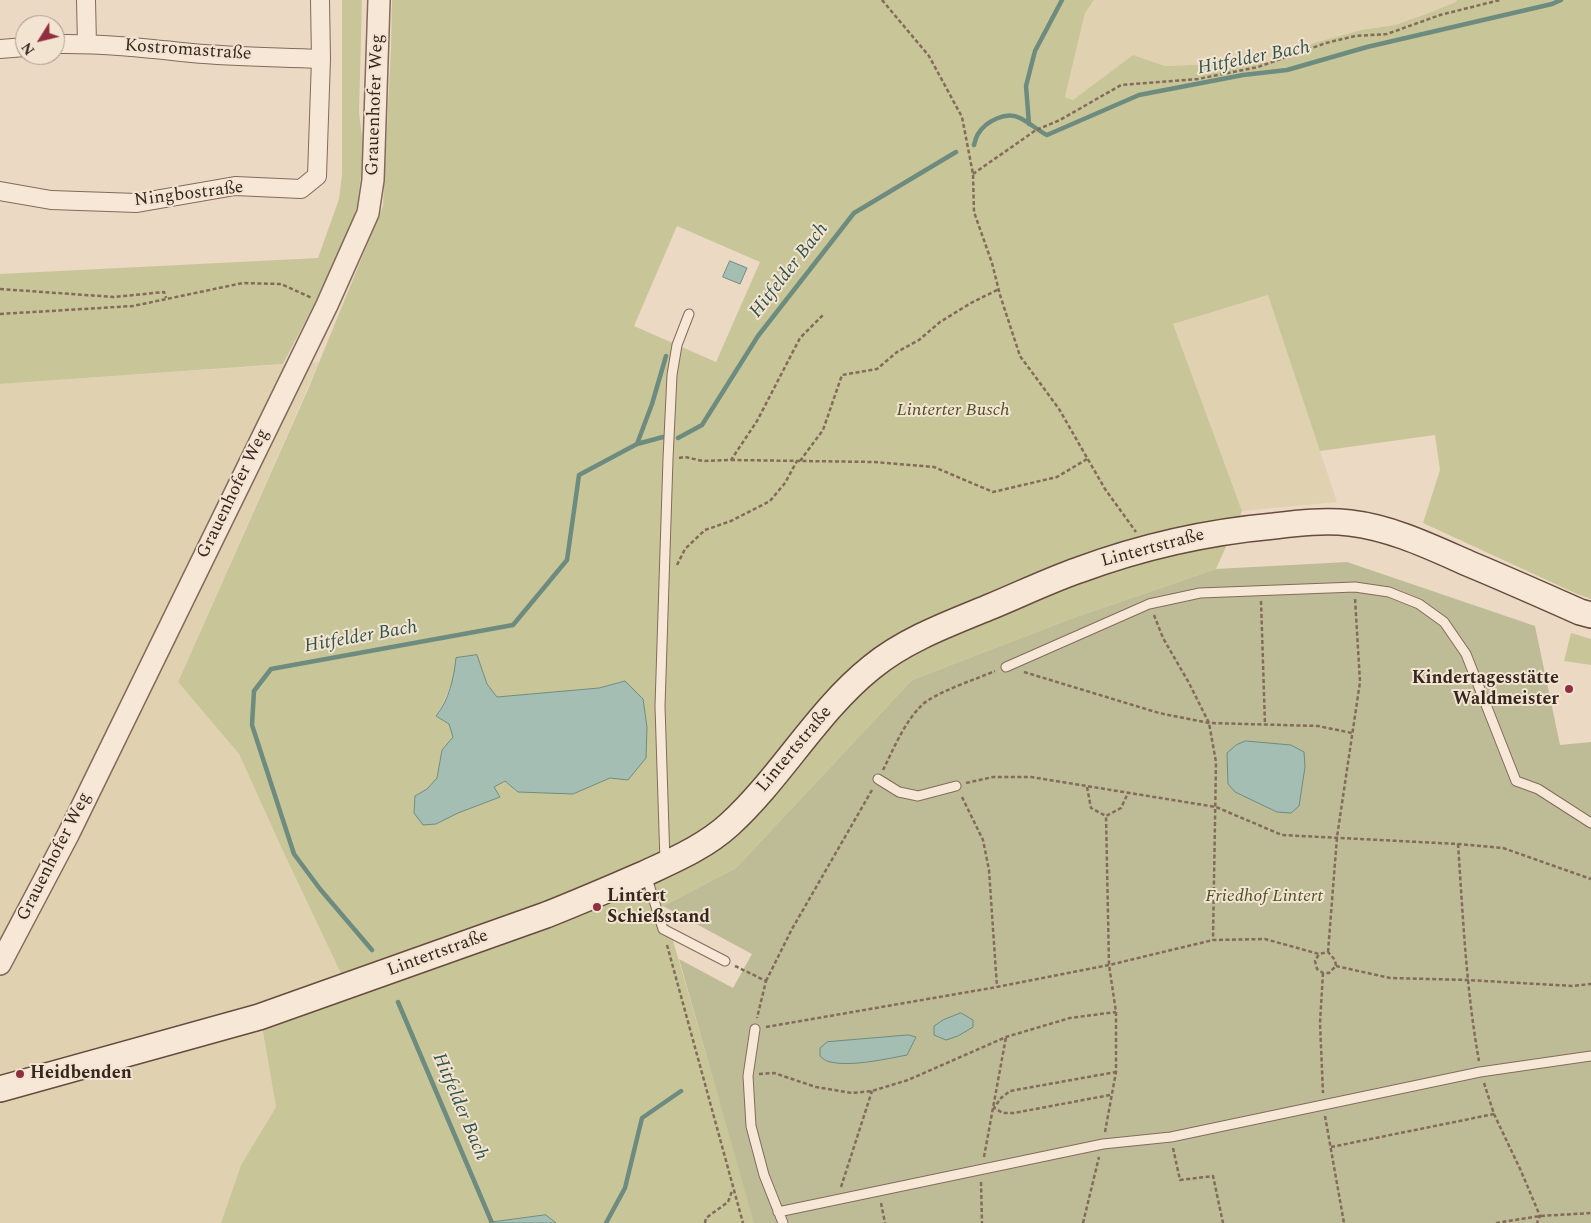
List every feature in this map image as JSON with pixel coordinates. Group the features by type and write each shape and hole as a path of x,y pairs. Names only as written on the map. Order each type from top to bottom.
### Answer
{"main road":[{"name":"Lintertstraße","path":"0,1089 259,1018 546,915 593,897 689,854 728,826 758,796 847,688 874,665 911,642 958,620 1080,570 1141,551 1233,530 1309,522 1348,523 1383,529 1444,552 1580,612 1591,615"}],"street":[{"path":"86,0 87,44"},
{"name":"Ningbostraße","path":"0,191 51,200 137,203 235,186 301,189 317,176 321,59 320,0"},
{"name":"Grauenhofer Weg","path":"0,964 69,833 327,305 368,213 373,180 379,0"},
{"name":"Kostromastraße","path":"65,44 147,47 193,53 321,59"},
{"path":"0,49 15,48"}],"lane":[{"path":"688,314 676,345 672,375 655,869 663,929 725,961"},
{"path":"1006,667 1149,604 1200,593 1355,587 1389,592 1418,604 1444,622 1466,654 1516,781"},
{"path":"1507,776 1538,790 1591,823"},
{"path":"878,778 899,792 918,796 956,786"},
{"path":"755,1029 748,1076 751,1126 764,1175 783,1223"},
{"path":"778,1212 1103,1144 1171,1137 1480,1072 1591,1056"}],"path":[{"path":"882,0 929,56 962,117 973,174 974,212 1020,356 1059,409 1105,489 1135,530 1141,551"},
{"path":"973,174 1036,130 1060,120 1121,85 1198,80 1258,67 1326,43 1355,36 1387,34 1440,16 1500,0"},
{"path":"0,314 133,306 243,283 281,284 327,305"},
{"path":"0,289 114,297 164,292 166,298"},
{"path":"664,569 675,570 685,549 705,530 770,501 823,430 842,374 877,368 897,352 919,340 940,322 999,289"},
{"path":"731,460 758,421 800,338 824,314"},
{"path":"668,459 685,457 703,461 874,462 934,467 993,492 1057,477 1087,459"},
{"path":"1336,966 1335,960 1328,952 1337,837 1360,682 1355,587"},
{"path":"1261,592 1265,726"},
{"path":"1149,604 1163,638 1209,723 1216,762 1213,940"},
{"path":"1328,952 1319,954 1265,939 1213,940 1109,965 997,987 755,1029 766,981 792,929 908,722 922,704 936,695 1006,667 1159,713 1209,723 1318,726 1352,733"},
{"path":"997,987 989,870 983,840 956,786 993,777 1031,777 1216,807 1282,835 1504,848 1591,879"},
{"path":"1087,787 1091,808 1106,816"},
{"path":"1106,816 1121,808 1128,793"},
{"path":"1083,1223 1103,1144 1116,1072 1116,1012 1109,965 1106,816"},
{"path":"1458,844 1468,980 1480,1072 1494,1114 1540,1216 1537,1223"},
{"path":"663,929 743,1223"},
{"path":"1319,954 1316,961 1317,969 1323,973 1329,973 1336,966"},
{"path":"725,961 766,981"},
{"path":"1336,966 1390,978 1573,986 1591,984"},
{"path":"748,1076 774,1073 816,1087 852,1093 872,1091 908,1080 1006,1037 1070,1018 1116,1012"},
{"path":"982,1223 981,1170 1006,1037"},
{"path":"994,1108 1010,1091 1116,1072"},
{"path":"837,1199 872,1091"},
{"path":"994,1108 1003,1113 1014,1113 1111,1095"},
{"path":"1331,1147 1494,1114"},
{"path":"1171,1137 1180,1180 1213,1176 1222,1223"},
{"path":"705,1223 706,1218 728,1202 733,1190"},
{"path":"878,1192 885,1223"},
{"path":"1496,1223 1540,1216 1591,1213"}],"shaded area":[{"path":"1094,0 1457,0 1395,25 1361,30 1314,43 1269,62 1165,66 1133,55 1074,100 1065,97 1085,13"},
{"path":"730,261 747,268 740,284 723,277"},
{"path":"1268,295 1337,502 1242,511 1172,324"},
{"path":"319,362 178,682 239,754 344,980 259,1009 276,1107 241,1165 221,1223 0,1223 0,384"},
{"path":"477,655 487,684 497,697 599,688 625,681 643,699 647,727 646,758 628,780 610,778 573,794 518,792 505,781 494,787 500,797 458,813 436,824 423,825 414,813 415,796 427,789 437,778 442,750 453,737 449,724 436,716 441,710 450,688 456,658"},
{"path":"1246,741 1291,745 1304,752 1305,767 1299,806 1291,813 1277,812 1235,792 1228,784 1227,753 1236,745"},
{"path":"961,1013 973,1020 973,1027 958,1036 946,1040 934,1035 934,1026 943,1020"},
{"path":"909,1035 916,1037 907,1055 848,1064 830,1062 820,1056 820,1048 827,1042"},
{"path":"546,1215 556,1223 489,1223 492,1222"}],"green space":[{"path":"342,0 362,0 359,112 364,153 357,206 345,245 283,364 0,384 0,274 318,258 339,199 342,175"},
{"name":"Linterter Busch","path":"392,0 1094,0 1085,13 1065,97 1073,100 1133,55 1165,66 1269,62 1314,43 1361,30 1395,25 1457,0 1591,0 1591,599 1423,523 1440,470 1435,435 1320,451 1268,295 1173,324 1242,511 1216,569 1073,618 912,680 736,868 663,906 755,1223 556,1223 546,1215 489,1223 221,1223 241,1165 276,1107 259,1009 344,980 239,754 178,682 309,387 383,206","holes":["677,226 760,262 716,362 634,326","477,655 487,684 497,697 599,688 624,681 628,780 610,778 573,794 518,792 505,781 494,787 500,797 458,813 436,824 414,813 415,796 427,789 437,778 442,750 453,737 449,724 436,716 454,679"]},
{"name":"Friedhof Lintert","path":"1347,562 1535,626 1560,745 1591,742 1591,1223 754,1223 679,959 733,988 752,954 663,906 736,868 912,680 1073,618 1216,569"},
{"path":"1571,633 1591,639 1591,665 1564,661"}],"waterway":[{"path":"1029,124 1026,86 1035,51 1062,0"},
{"name":"Hitfelder Bach","path":"974,145 977,135 982,129 997,118 1015,116 1047,135 1139,95 1243,75 1287,70 1367,47 1552,4 1561,0"},
{"name":"Hitfelder Bach","path":"678,438 702,425 758,336 854,213 956,152"},
{"path":"637,444 652,404 666,356"},
{"name":"Hitfelder Bach","path":"372,950 320,889 294,854 252,725 254,691 271,669 513,625 567,560 579,475 637,444 663,437"},
{"name":"Hitfelder Bach","path":"398,1002 492,1223"},
{"path":"606,1223 625,1188 642,1118 681,1091"}],"place":[{"name":"Kindertagesstätte Waldmeister","path":"1569,689"},
{"name":"Lintert Schießstand","path":"597,907"},
{"name":"Heidbenden","path":"20,1074"}]}
